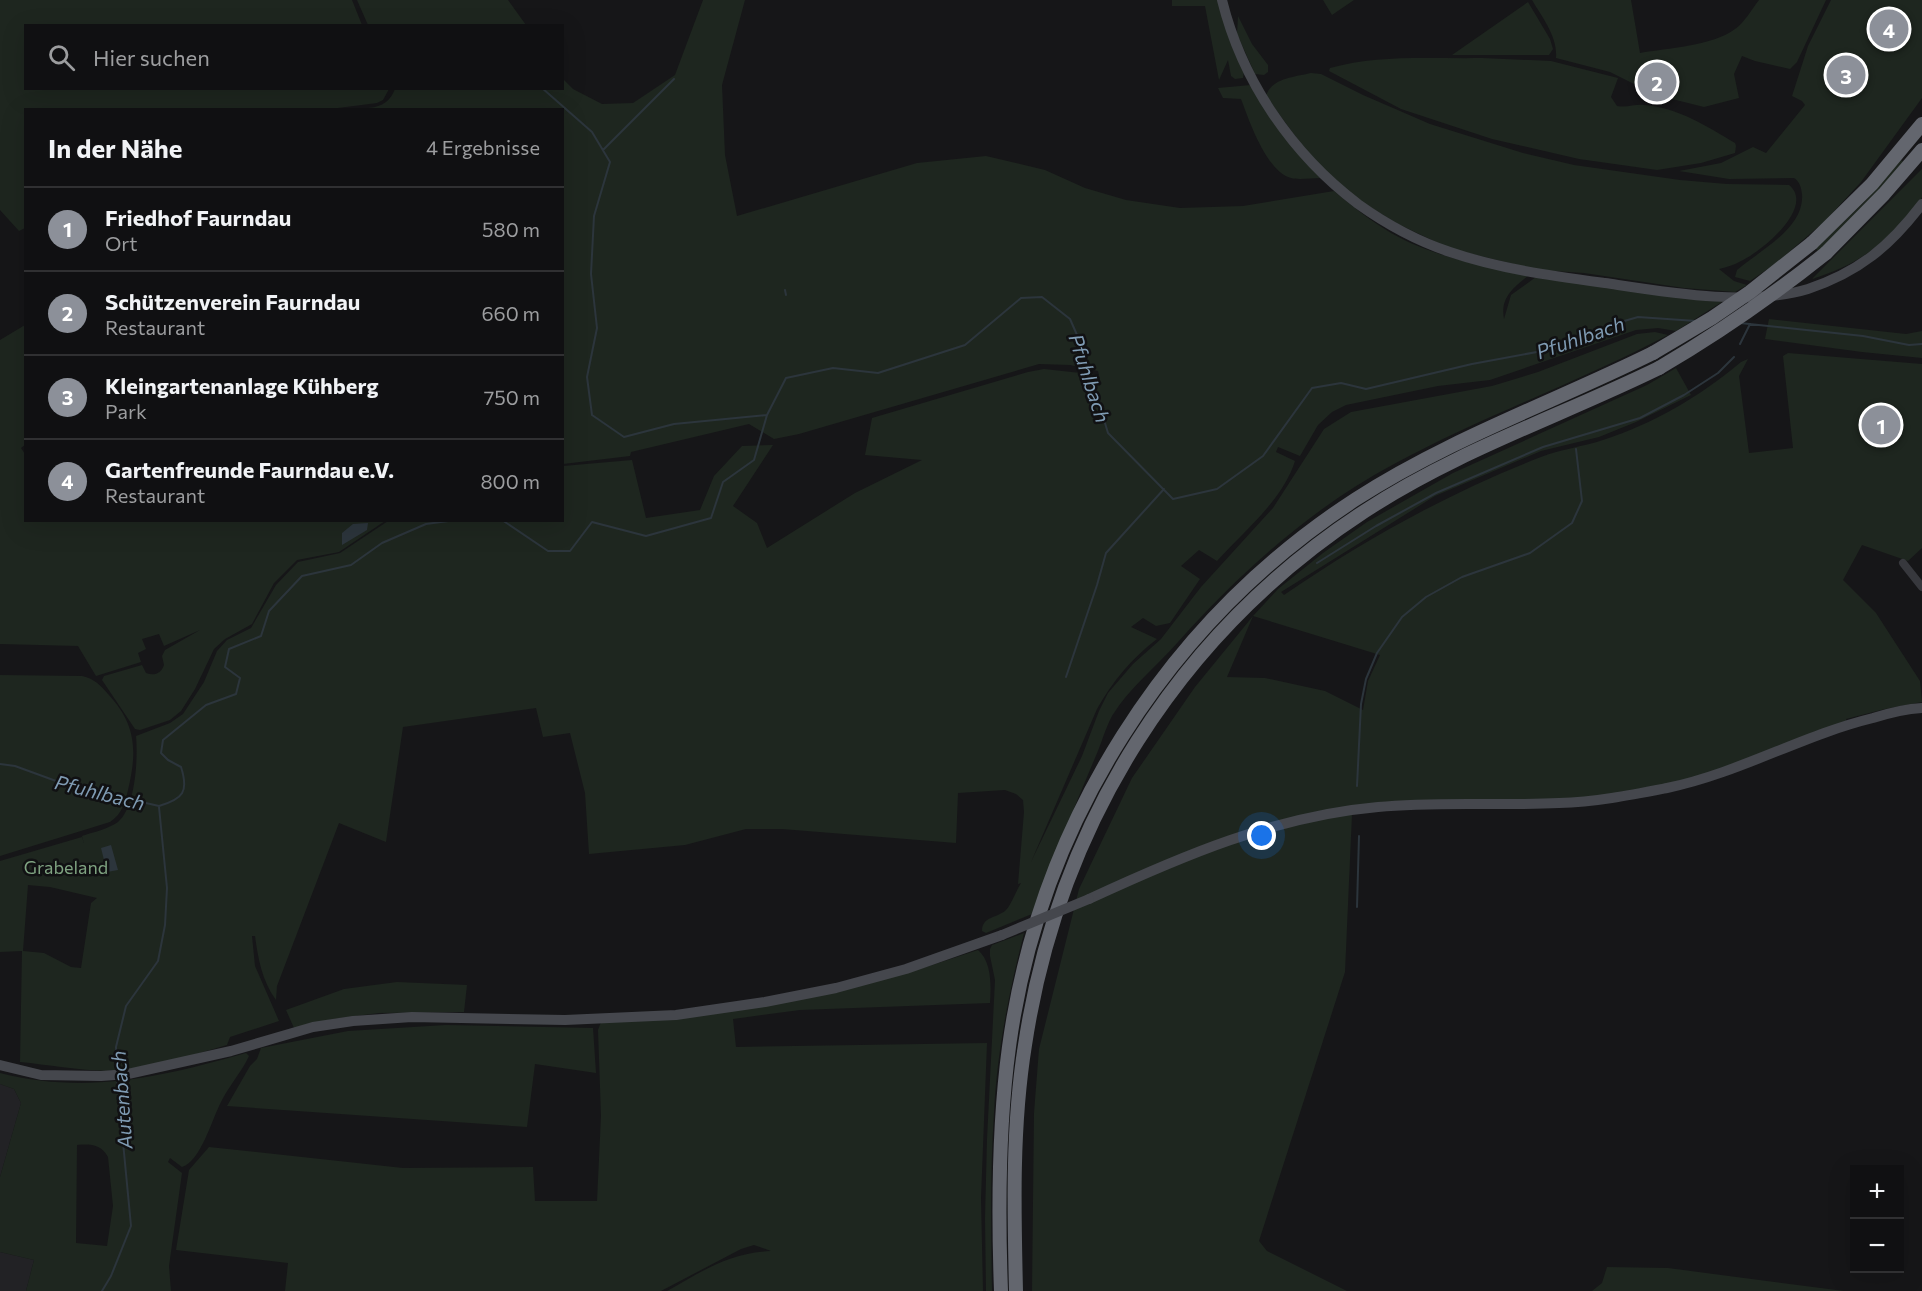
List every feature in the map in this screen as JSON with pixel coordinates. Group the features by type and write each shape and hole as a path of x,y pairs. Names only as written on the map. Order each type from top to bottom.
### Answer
{"highway":[{"path":"1001,1291 999,1183 1009,1045 1021,982 1035,927 1060,854 1100,772 1126,728 1185,648 1271,562 1355,500 1436,452 1653,353 1713,318 1750,292 1812,243 1872,184 1922,124"},
{"path":"1016,1291 1017,1122 1024,1046 1040,967 1055,916 1081,845 1118,772 1164,700 1209,645 1257,595 1322,541 1407,485 1446,465 1609,393 1659,368 1736,321 1826,253 1884,194 1922,150"}],"street":[{"path":"1222,0 1241,58 1254,82 1279,123 1303,154 1329,181 1395,228 1448,252 1487,264 1643,289 1719,296 1767,296 1807,289 1860,266 1877,254 1902,230 1922,204"},
{"path":"1903,563 1922,587"},
{"path":"0,1065 41,1075 128,1074 219,1054 313,1028 353,1021 412,1017 565,1020 676,1015 765,1002 906,969 1002,935 1212,845 1263,828 1318,815 1379,806 1437,803 1538,804 1611,799 1671,787 1730,770 1847,724 1899,711 1922,708"}],"shaded area":[{"path":"368,523 367,530 342,545 342,533 353,524"},
{"path":"111,845 118,870 107,872 101,848"},
{"path":"0,1084 14,1089 21,1103 0,1177"},
{"path":"0,1252 34,1260 26,1291 0,1291"}],"green space":[{"path":"0,0 352,0 362,24 24,24 24,90 388,90 383,100 377,103 338,108 24,108 24,228 19,231 0,210"},
{"path":"357,0 508,0 525,24 368,24"},
{"name":"Grabeland","path":"703,0 745,0 722,85 725,155 737,216 917,163 986,156 1045,170 1085,188 1126,200 1180,208 1243,206 1334,191 1376,223 1407,241 1458,259 1528,276 1513,289 1506,299 1504,319 1511,295 1536,277 1725,300 1676,331 1658,328 1636,330 1490,380 1438,386 1346,405 1332,412 1318,425 1300,456 1278,447 1276,452 1295,461 1282,489 1272,502 1217,561 1199,550 1181,566 1200,579 1170,623 1156,626 1143,618 1131,627 1157,639 1123,671 1097,709 1031,862 1082,756 1108,693 1133,664 1161,639 1201,587 1273,508 1324,429 1351,412 1492,386 1538,372 1637,334 1655,332 1668,335 1462,430 1363,481 1306,521 1252,567 1226,591 1135,687 1112,716 1032,914 986,933 982,931 987,920 1006,910 1021,883 1018,884 1023,800 1016,794 1005,790 958,793 956,843 782,829 746,829 685,845 589,854 585,793 570,733 543,737 536,708 403,727 386,842 339,823 277,986 276,1000 264,977 255,936 252,936 255,966 279,1021 230,1037 227,1045 175,1060 135,1068 98,1070 20,1062 22,951 0,952 0,861 82,837 84,843 82,836 118,822 129,805 132,794 137,756 136,736 170,723 183,714 204,682 217,651 227,640 251,628 276,585 298,562 340,553 386,522 564,522 564,466 632,460 646,518 700,510 714,476 742,446 773,445 733,506 757,523 767,548 855,493 922,460 865,455 872,418 1028,372 1044,369 1099,375 1098,371 1070,365 1039,364 799,434 774,439 749,424 631,452 630,456 564,464 564,108 366,108 382,105 394,90 564,90 564,80 573,89 602,104 633,103 675,75","holes":["28,885 50,887 97,898 91,903 81,968 71,967 44,953 23,951"]},
{"path":"1172,0 1219,0 1244,72 1243,78 1235,79 1231,76 1228,60 1219,80 1205,6 1172,6"},
{"path":"1323,0 1354,0 1332,15"},
{"path":"1532,0 1631,0 1640,53 1702,43 1726,35 1742,23 1759,0 1826,0 1797,62 1790,69 1742,56 1734,74 1739,98 1704,107 1656,95 1651,72 1648,91 1610,72 1556,58 1552,35"},
{"path":"1831,0 1922,0 1922,98 1861,182 1825,221 1775,264 1750,281 1735,277 1737,270 1779,238 1796,218 1801,206 1802,194 1799,183 1794,178 1729,179 1679,171 1721,163 1753,147 1766,153 1805,105 1792,96 1808,46"},
{"path":"1528,2 1550,39 1553,49 1549,55 1452,55"},
{"path":"1238,16 1252,44 1268,65 1268,72 1264,75 1255,74 1237,34"},
{"path":"1482,58 1551,61 1618,78 1611,97 1617,106 1644,105 1680,114 1703,124 1735,143 1735,153 1701,163 1657,170 1579,159 1492,139 1401,109 1329,71 1330,68 1349,64 1386,59"},
{"path":"1311,73 1321,74 1430,124 1523,153 1574,165 1680,180 1727,184 1789,185 1796,194 1796,205 1783,228 1772,239 1750,256 1719,269 1734,281 1747,285 1735,292 1684,288 1584,273 1539,270 1451,249 1398,224 1362,202 1332,178 1304,148 1266,96 1273,85 1278,82"},
{"path":"1251,85 1297,152 1320,178 1294,179 1274,166 1260,144 1241,99 1223,98 1218,88"},
{"path":"1901,160 1905,163 1818,252 1816,248 1864,202"},
{"path":"1922,169 1921,199 1889,235 1867,254 1841,268 1812,279"},
{"path":"1769,319 1906,334 1922,331 1922,358 1765,339"},
{"path":"24,326 24,446 21,448 24,452 24,522 384,522 339,552 297,560 274,583 252,624 225,639 214,649 195,689 181,711 170,720 140,730 135,729 102,680 104,676 142,665 146,673 157,674 164,665 162,656 165,650 200,630 164,646 159,634 142,639 146,649 138,653 141,662 96,676 78,646 0,644 0,340"},
{"path":"1788,353 1922,364 1922,548 1908,561 1862,545 1843,580 1876,613 1920,681 1922,702 1846,719 1847,724 1730,770 1611,799 1360,809 1352,814 1345,972 1259,1241 1267,1251 1347,1291 1032,1291 1034,1113 1039,1049 1079,889 1132,778 1195,687 1253,616 1278,589 1367,522 1453,473 1647,385 1676,368 1691,395 1599,437 1541,451 1435,496 1281,592 1284,595 1376,536 1474,486 1541,457 1603,440 1641,426 1693,398 1748,359 1739,376 1749,453 1793,448 1783,356","holes":["1253,616 1380,655 1368,681 1363,710 1325,691 1265,678 1227,677"]},
{"path":"0,675 82,676 97,683 118,705 125,717 132,739 133,763 126,799 114,819 0,856"},
{"path":"1024,933 1009,1000 998,1067 992,1157 992,1291 986,1291 987,1139 995,980 990,949 992,945"},
{"path":"978,950 983,955 988,968 990,1003 800,1010 733,1019 736,1047 987,1043 981,1198 983,1291 667,1291 729,1259 756,1252 771,1251 754,1245 741,1249 661,1291 285,1291 288,1263 176,1250 189,1170 209,1147 403,1168 533,1167 535,1201 597,1201 601,1116 598,1030 601,1022 651,1019 923,968"},
{"path":"397,982 467,985 464,1012 379,1013 333,1019 294,1028 286,1010 344,989"},
{"path":"446,1025 593,1028 596,1073 535,1064 527,1127 227,1106 250,1066 257,1059 261,1048 348,1031"},
{"path":"246,1053 249,1056 224,1097 195,1157 182,1167 170,1158 168,1162 182,1173 169,1266 171,1291 26,1291 34,1260 0,1252 0,1177 21,1103 14,1089 0,1084 0,1073 63,1083 93,1083 154,1076","holes":["77,1145 99,1147 108,1157 113,1206 107,1246 76,1243"]},
{"path":"1607,1267 1668,1268 1844,1291 1592,1291 1602,1283"}],"waterway":[{"path":"603,150 674,79"},
{"path":"544,90 592,132 610,162 594,216 591,274 597,328 587,377 592,415 624,437 674,424 767,415"},
{"path":"785,290 786,295"},
{"name":"Pfuhlbach","path":"505,522 548,551 570,551 592,522 646,536 711,518 723,482 754,460 767,415 786,378 833,368 878,373 965,345 1021,298 1042,297 1070,319 1081,344 1108,433 1173,499 1217,489 1263,456 1312,388 1341,383 1366,389 1472,364 1553,349 1614,324 1638,317 1696,321"},
{"name":"Pfuhlbach","path":"1740,323 1863,336 1909,345 1922,344"},
{"path":"1740,344 1750,324"},
{"path":"1317,563 1376,526 1436,493 1543,447 1640,418 1684,395 1718,373 1734,357"},
{"path":"1357,786 1361,704 1366,679 1377,653 1402,617 1426,597 1462,577 1530,553 1572,523 1582,501 1576,449"},
{"path":"1066,677 1106,553 1164,489"},
{"name":"Pfuhlbach","path":"0,764 15,766 67,785 159,806 174,800 179,797 184,788 183,776 181,767 161,753 163,740 206,705 236,694 240,678 225,667 229,649 261,636 269,611 302,576 351,565 382,543 426,524 441,522"},
{"name":"Autenbach","path":"117,1071 116,1047 126,1006 158,961 165,925 167,888 159,807"},
{"path":"1357,907 1359,836"},
{"name":"Autenbach","path":"102,1291 111,1276 131,1226 117,1079"}],"place":[{"name":"Gartenfreunde Faurndau e.V.","path":"1889,29"},
{"name":"Kleingartenanlage Kühberg","path":"1846,75"},
{"name":"Schützenverein Faurndau","path":"1657,82"},
{"name":"Friedhof Faurndau","path":"1881,425"}]}
